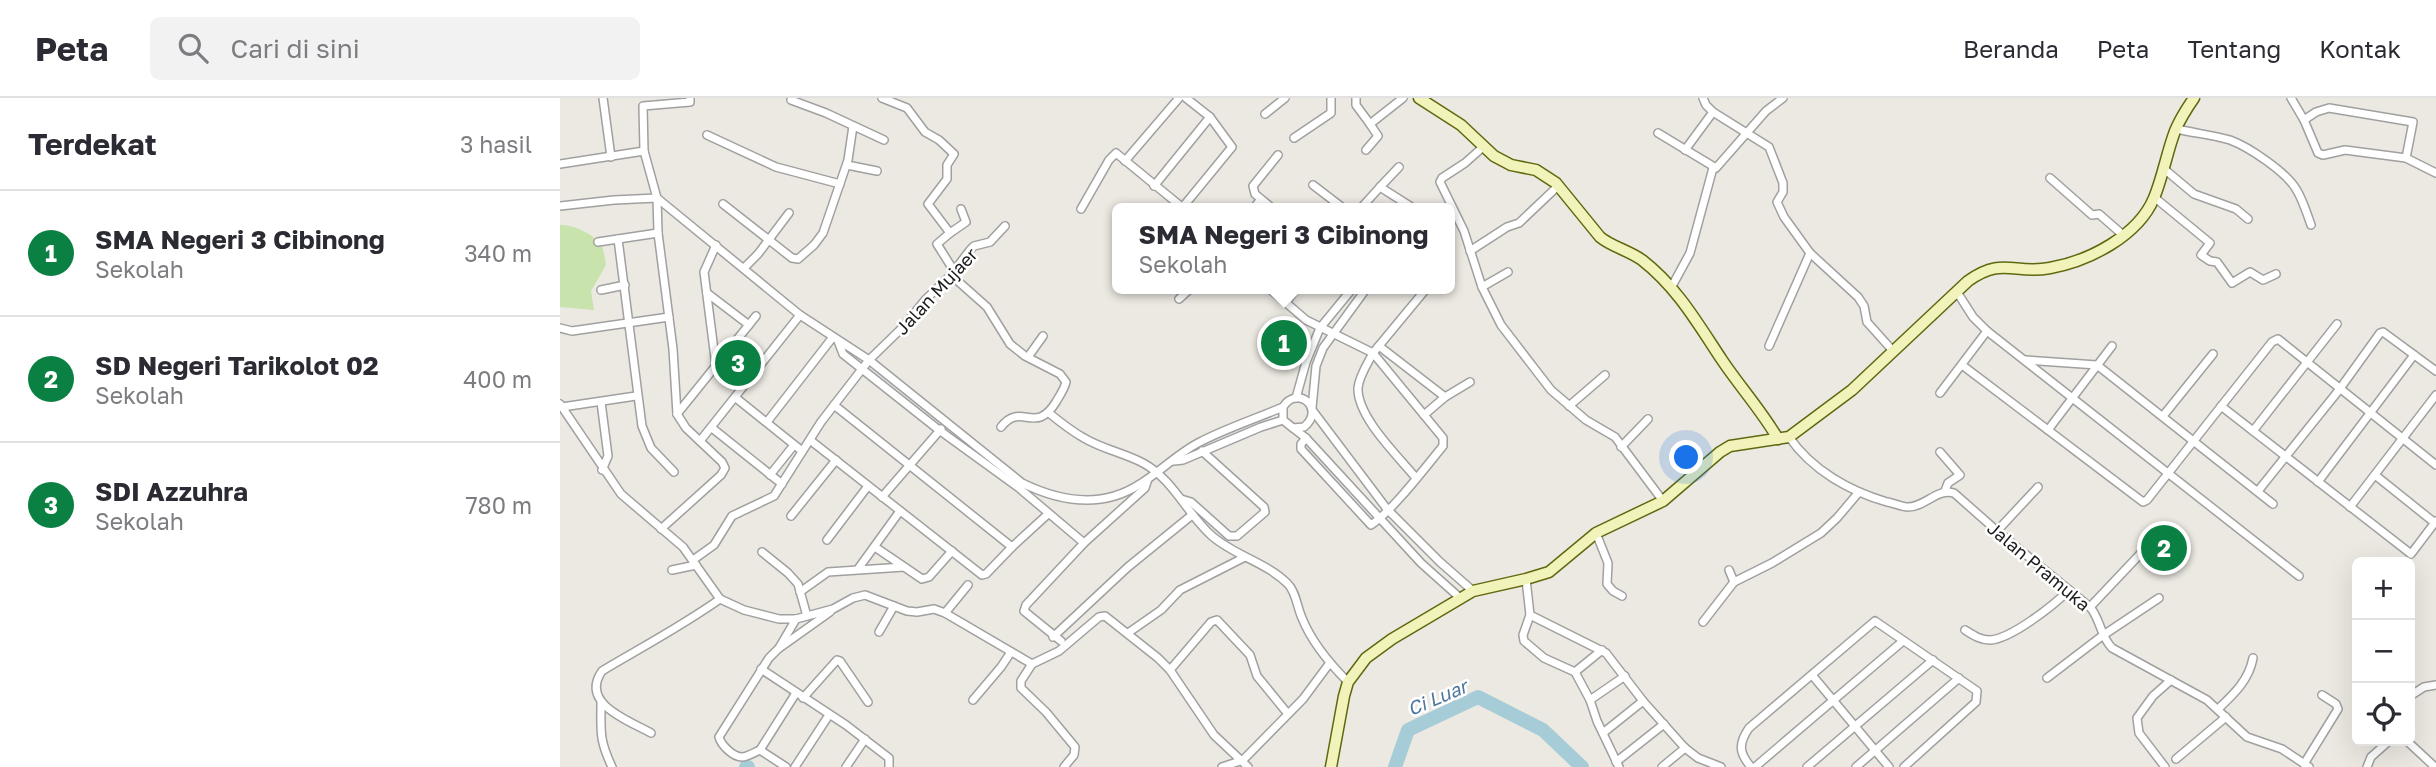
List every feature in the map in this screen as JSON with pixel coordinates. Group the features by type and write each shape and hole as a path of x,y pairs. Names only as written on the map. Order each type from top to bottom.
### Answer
{"street":[{"path":"603,98 611,157"},
{"path":"661,529 724,471 724,465 686,428 677,414 656,198 644,151 642,102 690,102 690,98"},
{"path":"882,98 907,108 925,132 939,139 954,154 947,165 947,179 928,204 950,233"},
{"path":"1125,161 1178,98"},
{"path":"1186,98 1210,117 1232,147 1186,203"},
{"path":"1265,114 1285,98"},
{"path":"1294,138 1331,114 1331,98"},
{"path":"1356,98 1356,105 1378,136 1366,150"},
{"path":"1370,124 1403,98"},
{"path":"1419,98 1461,125 1503,162 1536,170 1559,185 1600,237 1642,260 1692,312 1723,362 1766,418 1784,438 1822,471 1859,492 1910,507 1945,491 1948,483 1960,475 1940,452"},
{"path":"1703,98 1713,112 1771,150 1783,183 1778,206 1810,253 1858,297 1864,306 1867,322 1893,351"},
{"path":"1658,133 1713,168 1719,167 1772,105 1783,98"},
{"path":"1331,767 1348,682 1366,658 1459,597 1556,568 1596,533 1663,501 1730,446 1784,438 1852,390 1981,272 1992,268 2049,269 2098,251 2123,235 2148,209 2176,129 2194,98"},
{"path":"2291,98 2318,153 2323,155 2345,150 2406,158 2436,173"},
{"path":"791,100 884,139"},
{"path":"2304,120 2316,111 2329,108 2413,122 2406,158"},
{"path":"1685,149 1713,112"},
{"path":"1154,186 1210,117"},
{"path":"723,204 792,258 798,259 823,233 847,165 853,125"},
{"path":"2176,129 2231,141 2261,158 2291,182 2298,192 2311,225"},
{"path":"707,135 776,167 840,184"},
{"path":"1451,203 1440,182 1442,178 1483,147"},
{"path":"560,164 644,151"},
{"path":"1081,209 1111,156 1116,153 1176,203"},
{"path":"1265,203 1255,194 1254,186 1278,156"},
{"path":"847,165 877,171"},
{"path":"1366,203 1399,167"},
{"path":"1671,288 1690,253 1713,168"},
{"path":"2163,168 2194,194 2236,209 2248,219"},
{"path":"2050,178 2092,215 2099,214 2123,235"},
{"path":"1313,185 1336,203"},
{"path":"1469,251 1519,223 1559,185"},
{"path":"1380,187 1405,203"},
{"path":"2154,197 2210,243 2201,255 2217,262 2231,282 2250,271 2263,280 2276,274"},
{"path":"560,206 656,198 800,315 869,360 1084,543"},
{"path":"961,209 966,222 937,244 953,273 992,312 1010,344 1060,374 1066,382 1049,413 1039,419 1014,416 1001,427"},
{"path":"1455,210 1482,287 1501,326 1551,390 1586,420 1615,437 1663,501"},
{"path":"744,268 789,213"},
{"name":"Jalan Mujaer","path":"782,485 835,402 861,368 904,326 974,246 990,242 1005,226"},
{"path":"598,242 658,233"},
{"path":"618,239 636,396 646,439 674,472"},
{"path":"716,245 704,272 716,366"},
{"path":"1769,346 1810,253"},
{"path":"1482,287 1508,272"},
{"path":"601,290 625,285"},
{"path":"1957,292 1973,317 1987,331 2299,576"},
{"path":"707,293 749,325"},
{"path":"1179,299 1184,294"},
{"path":"1276,294 1296,313 1320,328 1376,350 1445,397"},
{"path":"1286,302 1292,294"},
{"path":"1296,398 1306,362 1320,328 1348,294"},
{"path":"1293,428 1307,425 1311,418 1316,366 1332,333 1362,294"},
{"path":"1416,478 1368,419 1359,395 1359,383 1376,350 1422,294"},
{"path":"701,441 800,315"},
{"path":"677,414 756,316"},
{"path":"560,328 572,331 669,317"},
{"path":"2253,431 2337,324"},
{"path":"1940,393 1987,331"},
{"path":"2258,491 2339,390 2381,332 2436,371"},
{"path":"1028,357 1043,336"},
{"path":"836,339 843,354 939,430 1020,486 1045,495 1079,501 1126,493 1199,443 1283,407 1288,401 1296,398 1306,400 1387,509 1473,591"},
{"path":"766,422 836,339"},
{"path":"1962,365 2143,502 2275,340 2281,340 2339,390 2435,463"},
{"path":"2048,430 2112,346"},
{"path":"1306,438 1301,449 1368,524 1373,525 1444,443 1443,438 1376,350"},
{"path":"2163,416 2213,354"},
{"path":"2318,482 2414,355"},
{"path":"2023,359 2097,365 2273,504"},
{"path":"1306,362 1316,366"},
{"path":"1569,406 1605,375"},
{"path":"1424,415 1445,397 1470,382"},
{"path":"2350,507 2436,395"},
{"path":"636,396 561,405 602,470 627,502 683,547 720,599 767,616 796,619 833,610"},
{"path":"736,398 802,451"},
{"path":"601,402 608,456 602,470"},
{"path":"835,402 1012,547"},
{"path":"2221,406 2411,554 2435,522 2375,474"},
{"path":"1283,407 1283,420"},
{"path":"1049,413 1084,438 1143,463 1157,472 1213,537 1272,570 1292,587 1302,620 1329,664 1348,682"},
{"path":"1257,418 1261,427"},
{"path":"1621,447 1648,419"},
{"path":"1174,461 1183,460 1283,420"},
{"path":"1283,420 1306,438 1421,563 1459,597"},
{"path":"882,497 946,423"},
{"path":"672,570 695,562 714,545 732,516 768,500 782,485 712,428"},
{"path":"810,440 984,575 1048,514"},
{"path":"770,475 794,445"},
{"path":"1181,499 1191,502 1228,536 1237,536 1265,512 1264,507 1202,451"},
{"path":"791,516 836,460"},
{"path":"1061,641 1053,637 1024,609 1084,543 1145,488 1149,478"},
{"path":"827,540 869,486"},
{"path":"1997,531 2038,487"},
{"name":"Jalan Pramuka","path":"1945,491 1954,493 2090,607 2097,616 2102,636 2112,648 2218,709 2247,737 2282,749 2306,766"},
{"path":"1703,622 1734,582 1821,533 1837,519 1859,492"},
{"path":"858,569 900,511"},
{"path":"1053,637 1128,567 1192,515"},
{"path":"1596,533 1608,563 1607,584 1622,596"},
{"path":"875,547 919,578 926,578 952,551"},
{"path":"2090,607 2144,550"},
{"path":"762,552 794,579 807,616"},
{"path":"1128,633 1161,610 1180,590 1245,557"},
{"path":"800,592 828,572 904,567"},
{"path":"1729,570 1734,582"},
{"path":"1526,579 1530,615 1523,635 1526,644 1544,658 1575,672 1590,699 1618,765 1664,724"},
{"path":"945,613 968,585"},
{"path":"1965,630 1987,640 2005,636 2069,590"},
{"path":"778,649 833,610 853,598 865,596 918,612 934,610 945,613 1032,664"},
{"path":"2047,678 2102,636 2159,598"},
{"path":"612,767 601,742 599,729 601,704 597,680 602,671 680,627 720,599"},
{"path":"879,632 894,606"},
{"path":"1530,615 1609,655 1643,701 1685,748 1698,758 1716,766"},
{"path":"1064,767 1074,755 1075,747 1046,712 1021,688 1021,681 1032,664 1059,651 1099,617 1109,618 1170,670 1214,735 1246,764"},
{"path":"796,619 719,737 722,745 739,757 760,750 799,695 837,660 868,702"},
{"path":"1170,670 1211,622 1217,620 1250,655 1257,676 1288,714"},
{"path":"1903,641 1835,702 1753,767 1742,756 1740,748 1744,735 1873,622 1878,622 1977,691 1976,702 1904,767"},
{"path":"1575,672 1602,650"},
{"path":"973,700 1011,653"},
{"path":"2218,709 2248,674 2253,658"},
{"path":"1807,767 1933,660"},
{"path":"1222,767 1246,764 1303,699 1329,664"},
{"path":"761,669 889,758 889,767"},
{"path":"1812,675 1889,767"},
{"path":"1590,699 1625,676"},
{"path":"1856,767 1959,678"},
{"path":"2165,767 2139,733 2137,718 2153,696 2171,680"},
{"path":"2415,693 2424,687 2436,685"},
{"path":"2306,766 2338,709 2336,704 2322,695"},
{"path":"1603,733 1643,701"},
{"path":"601,704 651,733"},
{"path":"795,767 829,715"},
{"path":"2176,758 2226,717"},
{"path":"846,767 864,739"},
{"path":"2367,767 2371,757 2383,746"},
{"path":"2412,746 2435,767"},
{"path":"1662,767 1685,748"},
{"path":"760,750 786,767"}],"green space":[{"path":"560,225 584,231 595,238 603,249 606,265 591,291 594,310 560,307"}],"waterway":[{"name":"Ci Luar","path":"1395,767 1408,730 1478,697 1543,730 1582,767"}],"place":[{"name":"SMA Negeri 3 Cibinong","path":"1284,343"},
{"name":"SDI Azzuhra","path":"738,363"},
{"name":"SD Negeri Tarikolot 02","path":"2164,548"}]}
